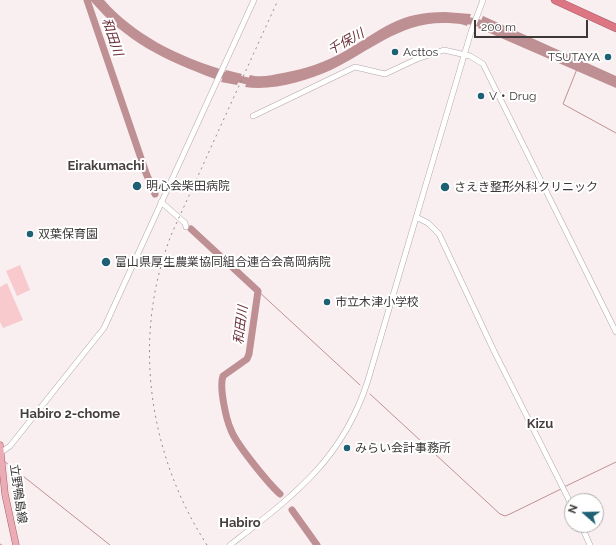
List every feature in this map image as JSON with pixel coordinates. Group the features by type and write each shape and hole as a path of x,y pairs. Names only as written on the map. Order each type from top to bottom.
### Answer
{"highway":[{"path":"555,0 616,28"},
{"path":"564,0 616,24"}],"main road":[{"name":"立野鴨島線","path":"0,445 5,494 15,543"}],"street":[{"path":"1,452 10,446 104,328 254,0"},
{"path":"230,545 287,501 311,478 343,436 357,410 367,384 464,55 483,0"},
{"path":"253,116 355,67 385,74 431,53 444,50 477,59 483,64 616,332"},
{"path":"161,202 185,224 186,228"},
{"path":"416,217 428,223 439,234 494,351 566,493"},
{"path":"585,533 590,545"}],"shaded area":[{"path":"90,0 104,0 129,24 143,34 172,50 220,69 215,79 179,65 147,48 118,27"},
{"path":"445,12 471,14 467,26 443,23 427,24 412,28 398,33 345,63 311,78 267,88 245,87 250,75 270,75 323,62 338,55 392,23 415,15"},
{"path":"483,16 616,76 616,88 478,28"},
{"path":"226,70 242,74 237,85 221,82"},
{"path":"20,265 30,290 17,296 6,271"},
{"path":"7,283 23,320 3,328 0,322 0,287"}],"waterway":[{"name":"和田川","path":"87,0 146,173 155,194"},
{"name":"千保川","path":"461,19 488,25"},
{"path":"577,69 563,104 616,133"},
{"name":"千保川","path":"214,73 256,83"},
{"name":"和田川","path":"191,229 258,291 249,354 247,359 223,376 222,395 227,418 234,436 253,464 280,494"},
{"path":"258,291 360,385"},
{"path":"370,394 500,514 505,516 510,514 561,489"},
{"path":"4,461 110,545"},
{"path":"564,487 616,462"},
{"name":"和田川","path":"292,510 317,545"}],"railway":[{"path":"207,545 187,510 171,472 159,433 152,394 150,353 152,312 159,272 172,233 278,0"}],"place":[{"name":"Acttos","path":"395,52"},
{"name":"TSUTAYA","path":"608,57"},
{"name":"V・Drug","path":"481,96"},
{"name":"明心会柴田病院","path":"137,186"},
{"name":"さえき整形外科クリニック","path":"445,187"},
{"name":"双葉保育園","path":"30,234"},
{"name":"富山県厚生農業協同組合連合会高岡病院","path":"106,262"},
{"name":"市立木津小学校","path":"327,302"},
{"name":"みらい会計事務所","path":"347,448"}],"district":[{"name":"Eirakumachi","path":"106,166"},
{"name":"Habiro 2-chome","path":"70,414"},
{"name":"Kizu","path":"540,424"},
{"name":"Habiro","path":"240,523"}]}
